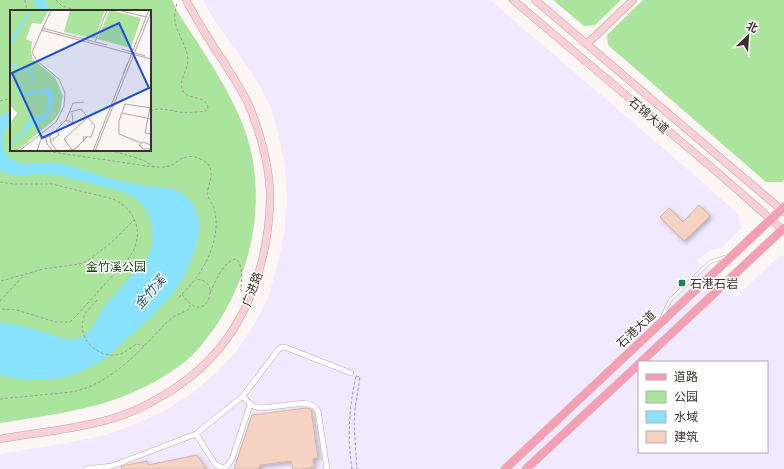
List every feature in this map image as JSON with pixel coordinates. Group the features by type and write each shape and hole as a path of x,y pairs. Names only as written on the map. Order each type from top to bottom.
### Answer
{"main road":[{"name":"广进路","path":"0,439 99,423 126,413 160,396 186,381 207,362 224,342 239,319 251,295 260,267 267,233 270,201 267,166 261,139 251,109 237,82 186,0"},
{"name":"石锦大道","path":"513,0 717,172 783,230"},
{"name":"石锦大道","path":"535,0 783,209"},
{"path":"588,44 633,0"},
{"path":"717,172 725,170 727,166 726,162"},
{"name":"石港大道","path":"504,469 770,219 783,209"},
{"path":"642,361 783,230"},
{"path":"526,469 638,365"}],"street":[{"path":"86,469 112,468 196,434 243,396 278,350 282,347 351,374"},
{"path":"243,396 250,405 261,408 304,403 314,406 318,412 327,469"},
{"path":"196,434 218,468 226,466 232,459 250,405"}],"path":[{"path":"25,0 27,10"},
{"path":"56,0 62,6 76,10"},
{"path":"151,111 163,108 187,112 206,110 208,107 207,103 203,99 188,96 181,86 188,60 176,22 175,15 177,2"},
{"path":"0,101 10,98"},
{"path":"45,151 166,168 183,157 189,156 200,159 209,166 212,172 207,194 215,216 215,237 210,252 196,279 177,299"},
{"path":"113,151 143,160 154,167"},
{"path":"0,182 14,184 52,184 113,199 123,204 129,210 135,219 137,229 137,238 131,255 70,322 55,322 17,310 0,309"},
{"path":"1,281 43,269 80,264 88,261 135,219"},
{"path":"182,294 190,305 196,307 204,306 208,302 210,292 223,269 232,260 236,259 240,262 241,266 241,291"},
{"path":"0,301 24,274"},
{"path":"196,279 206,283 210,292"},
{"path":"97,300 83,319 83,333 93,349 114,356 122,354 137,344 144,346"},
{"path":"87,305 90,308"},
{"path":"0,399 80,391 90,387 117,370 135,356 171,318 189,309 190,305"},
{"path":"352,469 349,442 350,411 356,376 360,377 354,424 357,469"}],"shaded area":[{"path":"203,0 490,0 739,215 741,229 721,248 709,251 697,260 736,297 779,256 784,256 784,469 0,469 0,454 106,435 163,412 192,393 215,374 236,352 255,323 268,298 284,235 287,202 285,168 279,136 270,105 257,81 211,15"}],"green space":[{"name":"金竹溪公园","path":"0,0 172,0 176,9 208,58 228,93 237,111 250,147 256,197 250,247 243,272 221,318 190,358 166,375 137,391 98,405 0,423"},
{"path":"553,0 621,0 595,25 584,26"},
{"path":"643,0 784,0 784,180 782,182 766,182 608,45 607,35"}],"water":[{"path":"34,0 46,0 47,6 50,10 38,10"},
{"name":"金竹溪","path":"10,111 10,125 7,127 4,134 3,146 6,154 14,161 25,164 56,163 122,181 155,187 171,188 184,194 196,210 199,223 197,244 187,270 174,292 148,320 105,358 89,368 74,374 41,380 20,379 0,375 0,323 8,323 34,329 72,340 85,336 94,325 106,304 147,259 152,243 152,225 145,209 140,203 128,194 112,188 58,175 17,175 5,173 0,170 0,116"}],"building":[{"path":"699,205 710,216 684,241 660,217 669,208 683,222"},
{"path":"306,408 311,409 318,458 313,459 314,467 293,469 291,461 260,465 258,469 234,469 252,415"},
{"path":"197,455 206,469 121,469 122,466 147,461 148,465"}],"place":[{"name":"石港石岩","path":"682,283"}]}
